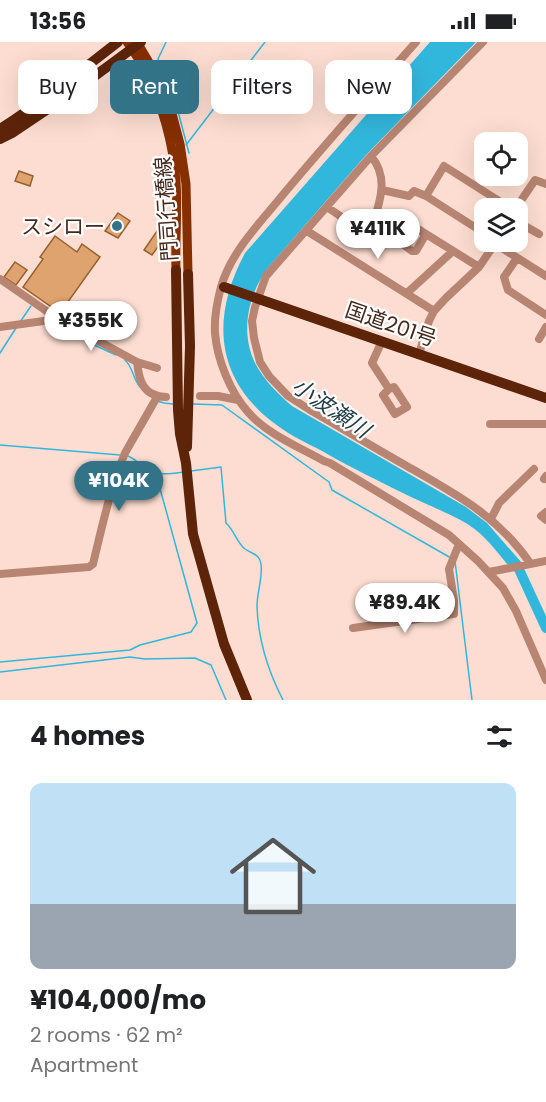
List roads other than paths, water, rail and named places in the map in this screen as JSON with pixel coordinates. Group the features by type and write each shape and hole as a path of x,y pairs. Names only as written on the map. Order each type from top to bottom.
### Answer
{"highway":[{"path":"0,129 118,42"},
{"path":"0,139 73,92 135,44"},
{"path":"176,270 178,410 193,534 224,644 247,700"},
{"path":"186,463 190,346 188,274"},
{"name":"国道201号","path":"224,286 546,398"}],"main road":[{"name":"門司行橋線","path":"135,44 157,98 173,156 176,183 176,270"},
{"name":"門司行橋線","path":"135,44 161,83 180,144 186,184 188,274"}],"street":[{"path":"416,42 312,159 238,251 222,286 215,333 226,374 238,400 249,413 268,429 330,463 449,535 489,572 503,588 516,611 546,680"},
{"path":"483,42 371,156 266,276 252,321 260,362 269,376 288,396 448,490 491,519 519,548 528,563"},
{"path":"370,233 382,190 376,163 371,156"},
{"path":"426,196 444,166 494,198"},
{"path":"523,198 535,180 546,184"},
{"path":"382,190 409,196 414,190 474,227"},
{"path":"327,207 365,233 378,233 389,237 412,251 416,251 426,234"},
{"path":"405,221 479,267"},
{"path":"528,228 539,234"},
{"path":"307,231 434,311"},
{"path":"407,293 453,251"},
{"path":"418,354 434,311 479,267 489,252"},
{"path":"509,252 545,272"},
{"path":"517,258 504,277 508,290 546,315"},
{"path":"0,279 58,319 137,362 157,368"},
{"path":"0,327 58,319"},
{"path":"539,339 546,327"},
{"path":"382,341 372,363 389,389"},
{"path":"0,574 88,567 93,564 125,453 161,397 144,387 139,379 137,362"},
{"path":"200,396 218,396 238,400"},
{"path":"490,424 546,423"},
{"path":"491,519 499,503 534,469"},
{"path":"546,512 541,516 546,520"},
{"path":"353,628 454,614 449,569 459,544"},
{"path":"489,572 546,561"}],"water":[{"path":"430,42 476,42 412,108 412,63"},
{"path":"367,114 406,114 366,155 267,269 255,291 248,314 250,351 259,369 292,406 466,507 487,523 521,562 507,564 485,538 469,525 294,436 257,408 241,389 231,369 225,347 223,324 234,277 245,253"}],"waterway":[{"path":"166,42 158,59 171,85 189,153"},
{"path":"186,145 265,42"},
{"path":"20,322 31,306"},
{"path":"0,353 16,328"},
{"path":"73,331 92,344 116,355"},
{"path":"125,360 140,387"},
{"path":"157,401 173,404"},
{"path":"193,404 222,405 329,482 332,490 451,558"},
{"path":"0,445 120,455"},
{"path":"128,456 156,473 183,472"},
{"path":"191,471 221,467 226,523 242,546 257,556 260,561 261,574 257,606 259,631 268,666 283,700"},
{"path":"0,662 130,650 140,645 191,632 197,623 156,474"},
{"name":"小波瀬川","path":"511,559 517,565 546,628"},
{"path":"455,561 472,700"},
{"path":"0,672 130,657 195,658 211,665 226,700"}],"place":[{"name":"スシロー","path":"117,226"}]}
